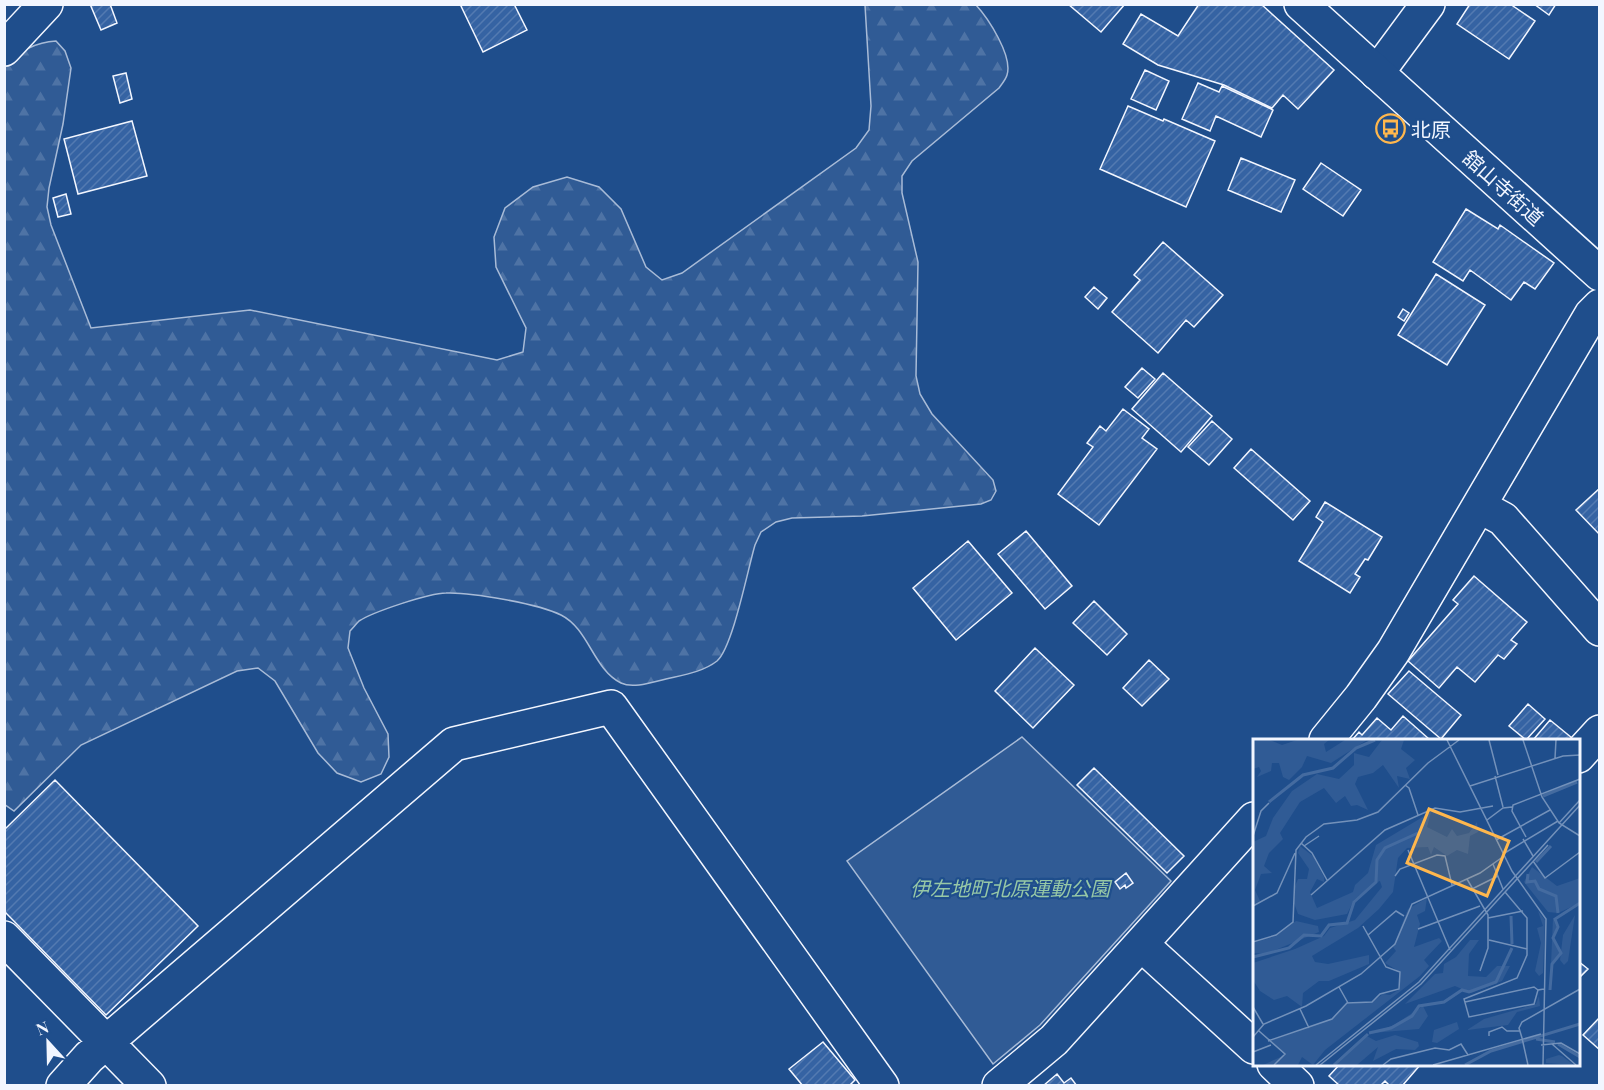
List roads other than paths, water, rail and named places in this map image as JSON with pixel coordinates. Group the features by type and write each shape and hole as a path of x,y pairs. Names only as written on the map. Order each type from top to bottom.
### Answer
{"street":[{"path":"4,49 46,4"},
{"name":"舘山寺街道","path":"1301,4 1596,264"},
{"path":"1377,73 1428,4"},
{"path":"1328,739 1361,698 1393,652 1591,315 1599,306"},
{"path":"1479,506 1503,519 1599,629"},
{"path":"63,1086 89,1057 454,744 612,707 882,1086"},
{"path":"1580,754 1599,732"},
{"path":"999,1086 1054,1040 1253,820"},
{"path":"4,938 149,1086"},
{"path":"1141,944 1253,1046"}],"place":[{"name":"北原","path":"1390,128"}],"park label":[{"name":"伊左地町北原運動公園","path":"1010,887"}]}
